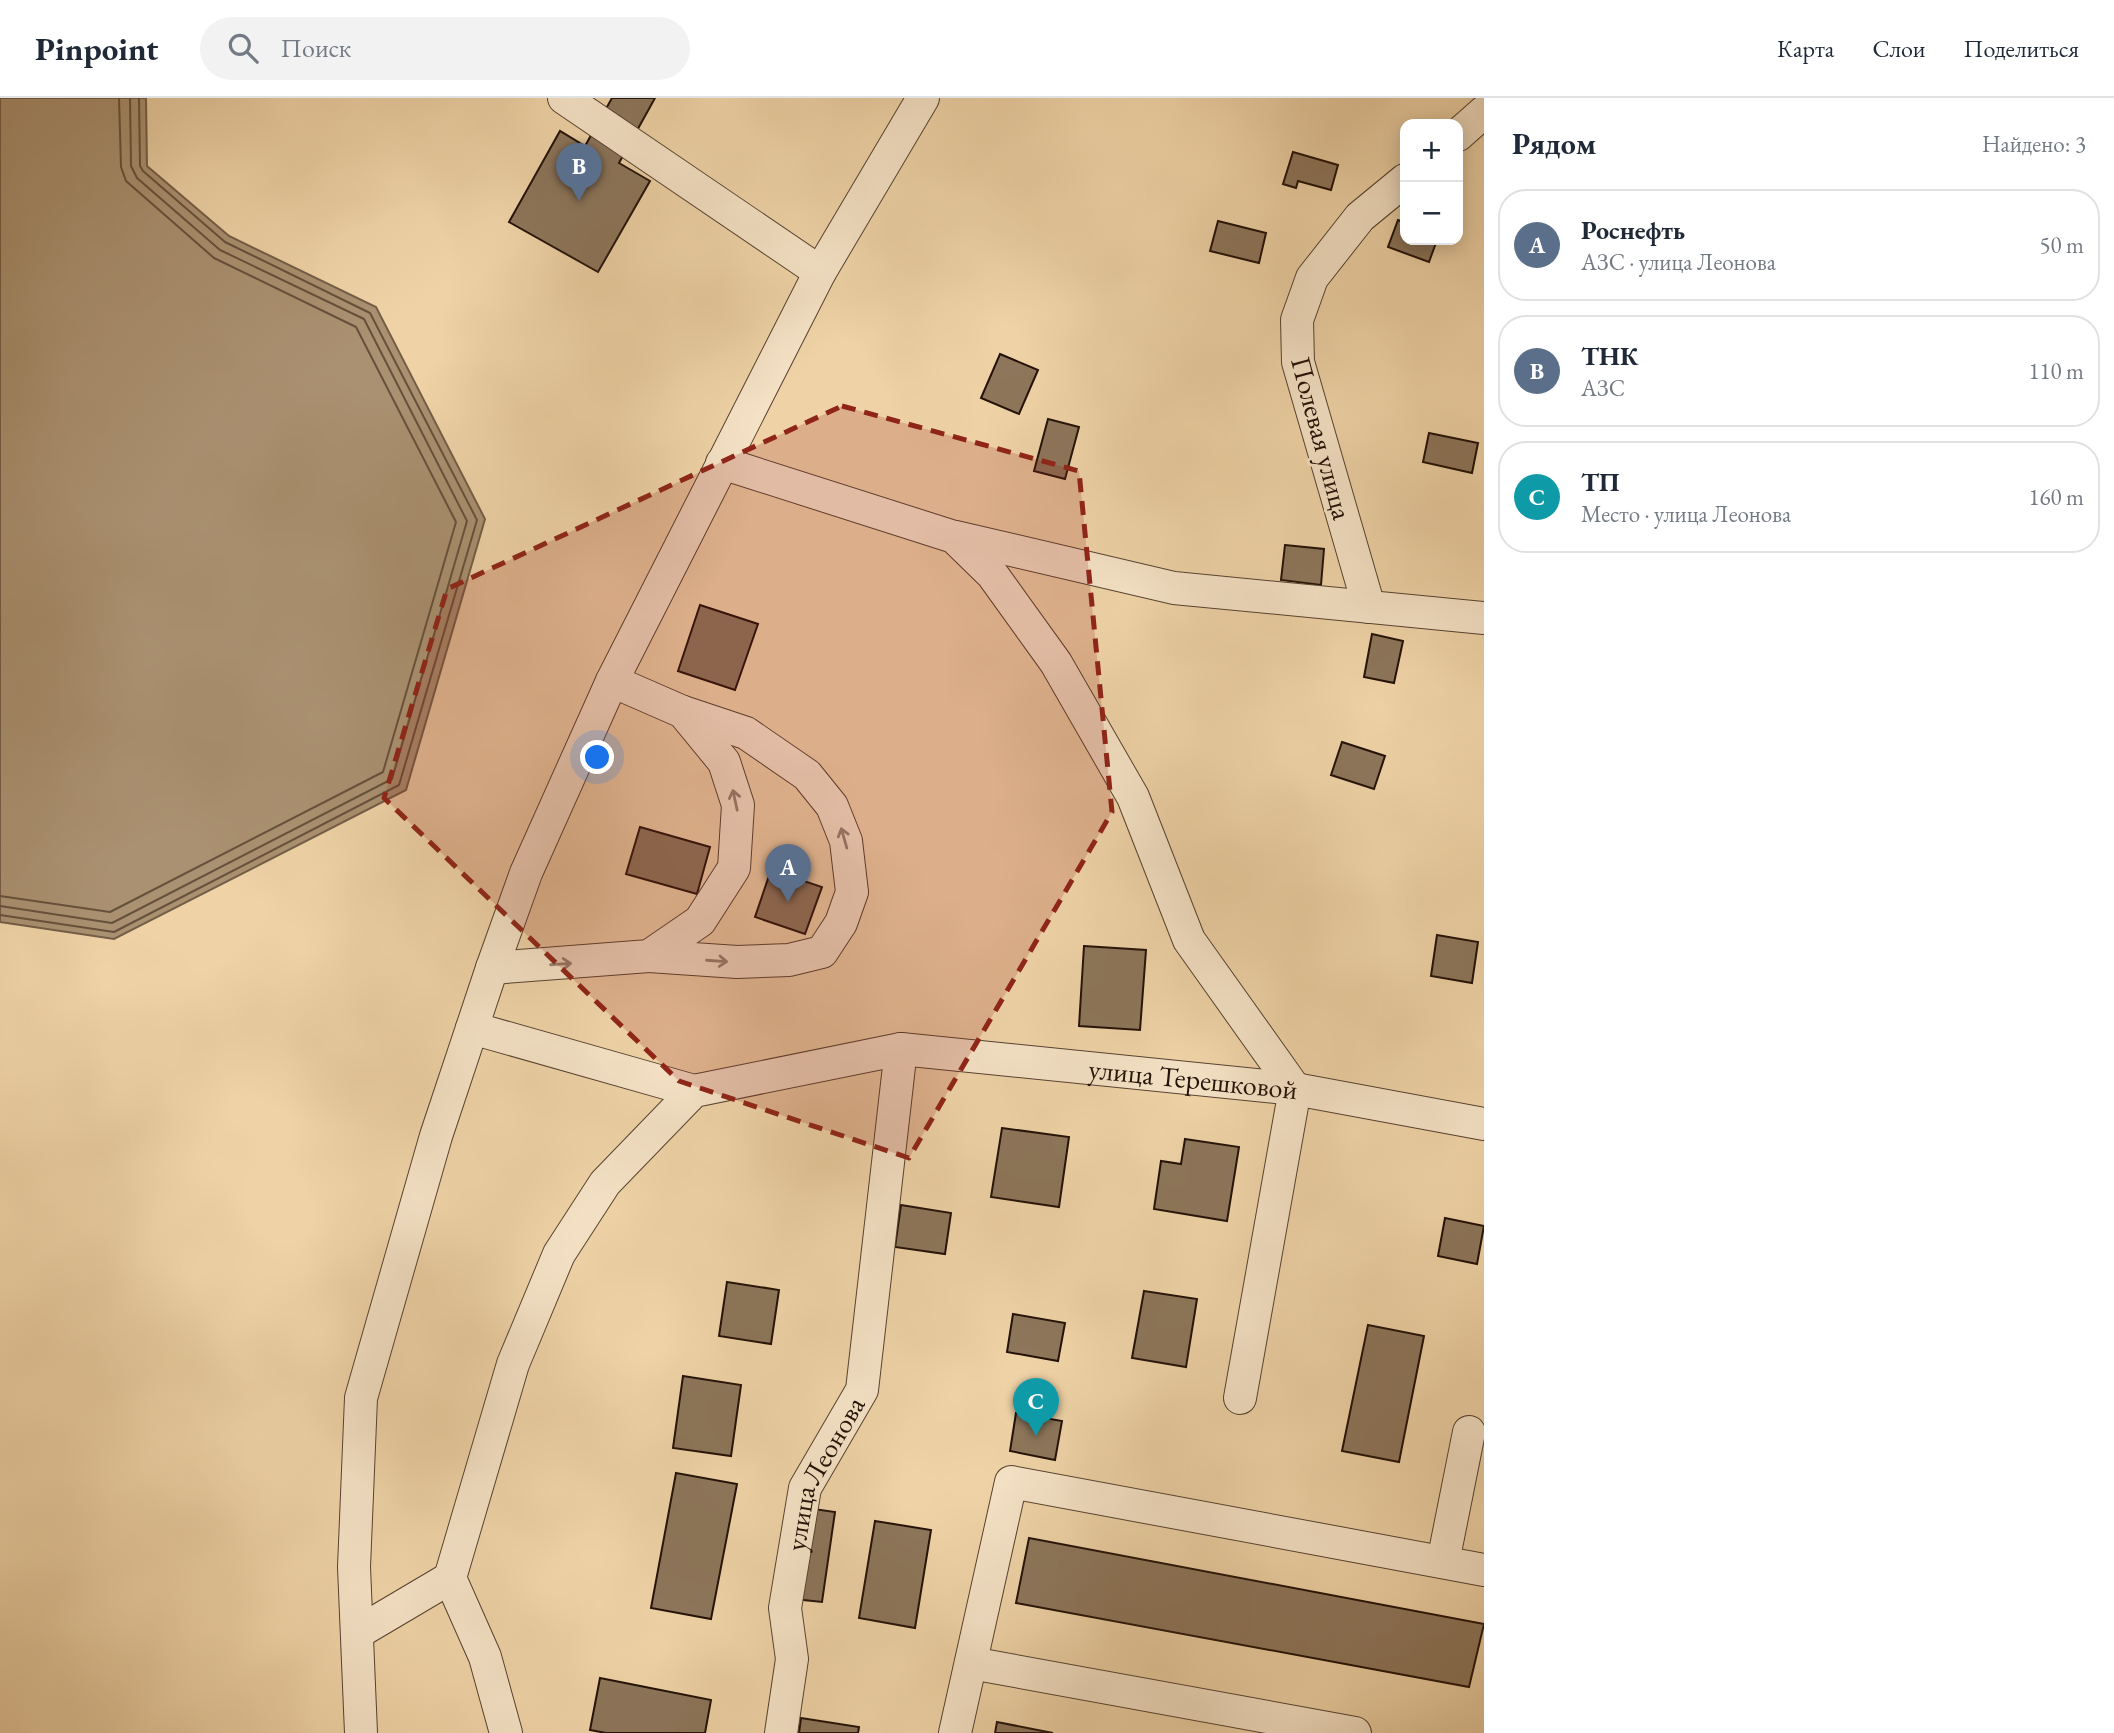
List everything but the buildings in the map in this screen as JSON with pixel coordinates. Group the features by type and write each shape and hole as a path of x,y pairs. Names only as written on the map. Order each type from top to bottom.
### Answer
{"street":[{"path":"564,98 820,272"},
{"path":"361,1733 354,1567 361,1398 436,1136 492,968 526,873 612,681 820,272 923,98"},
{"path":"1463,131 1484,112"},
{"name":"Полевая улица","path":"1369,607 1297,362 1297,320 1312,278 1360,217 1403,182"},
{"path":"722,463 954,537 1174,588 1484,618"},
{"path":"954,537 992,575 1056,663 1133,797 1189,940 1294,1089 1240,1398"},
{"path":"492,968 649,956 737,962 789,960 822,952 841,923 852,892 846,841 832,806 807,775 746,733 683,712 612,681"},
{"path":"649,956 700,921 734,868 738,805 724,762 683,712"},
{"path":"472,1028 694,1091 605,1183 559,1254 513,1364 450,1578 485,1657 506,1733"},
{"name":"улица Терешковой","path":"694,1091 901,1049 1294,1089 1484,1124"},
{"name":"улица Леонова","path":"781,1733 792,1659 785,1608 805,1488 862,1390 901,1049"},
{"path":"1443,1562 1469,1432"},
{"path":"955,1733 1011,1482 1484,1570"},
{"path":"357,1633 450,1578"},
{"path":"971,1662 1355,1733"}],"highlighted area":[{"path":"842,406 1079,471 1112,812 909,1158 679,1081 384,798 447,589"}],"water":[{"path":"0,98 146,98 147,166 229,236 376,307 485,519 406,790 114,939 0,922"}],"place":[{"name":"ТНК","path":"579,201"},
{"name":"Роснефть","path":"788,902"},
{"name":"ТП","path":"1036,1436"}]}
